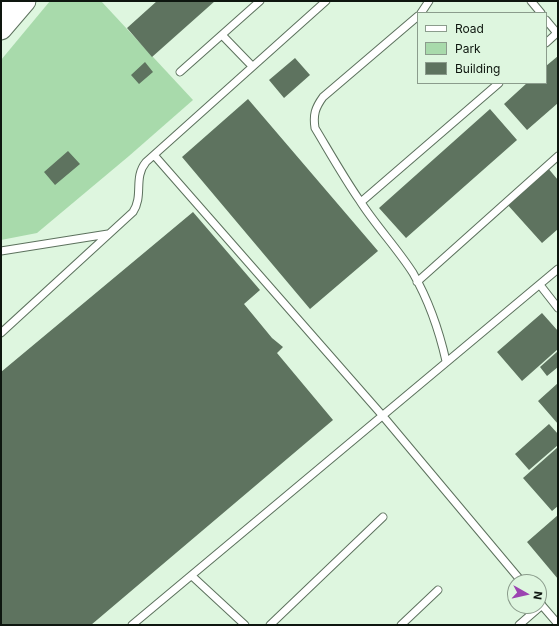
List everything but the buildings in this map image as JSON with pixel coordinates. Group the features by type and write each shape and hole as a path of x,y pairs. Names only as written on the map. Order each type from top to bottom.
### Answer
{"street":[{"path":"1,5 5,1"},
{"path":"1,29 25,1"}],"lane":[{"path":"180,72 260,1"},
{"path":"1,333 128,217 136,207 139,194 139,177 141,169 154,155 326,1"},
{"path":"422,12 429,1"},
{"path":"531,1 540,12"},
{"path":"417,17 323,97 316,106 313,117 315,128 360,202 403,259 418,282 434,315 446,361"},
{"path":"547,21 557,33 547,41"},
{"path":"222,35 252,66"},
{"path":"360,202 498,84"},
{"path":"154,155 382,415 515,574"},
{"path":"418,282 558,156"},
{"path":"1,250 108,234"},
{"path":"132,625 446,361 558,269"},
{"path":"540,285 558,308"},
{"path":"270,625 383,517"},
{"path":"192,576 245,625"},
{"path":"401,625 438,590"},
{"path":"547,611 558,624"},
{"path":"519,625 531,614"}],"green space":[{"path":"50,1 101,1 193,100 37,233 1,240 1,60"}]}
